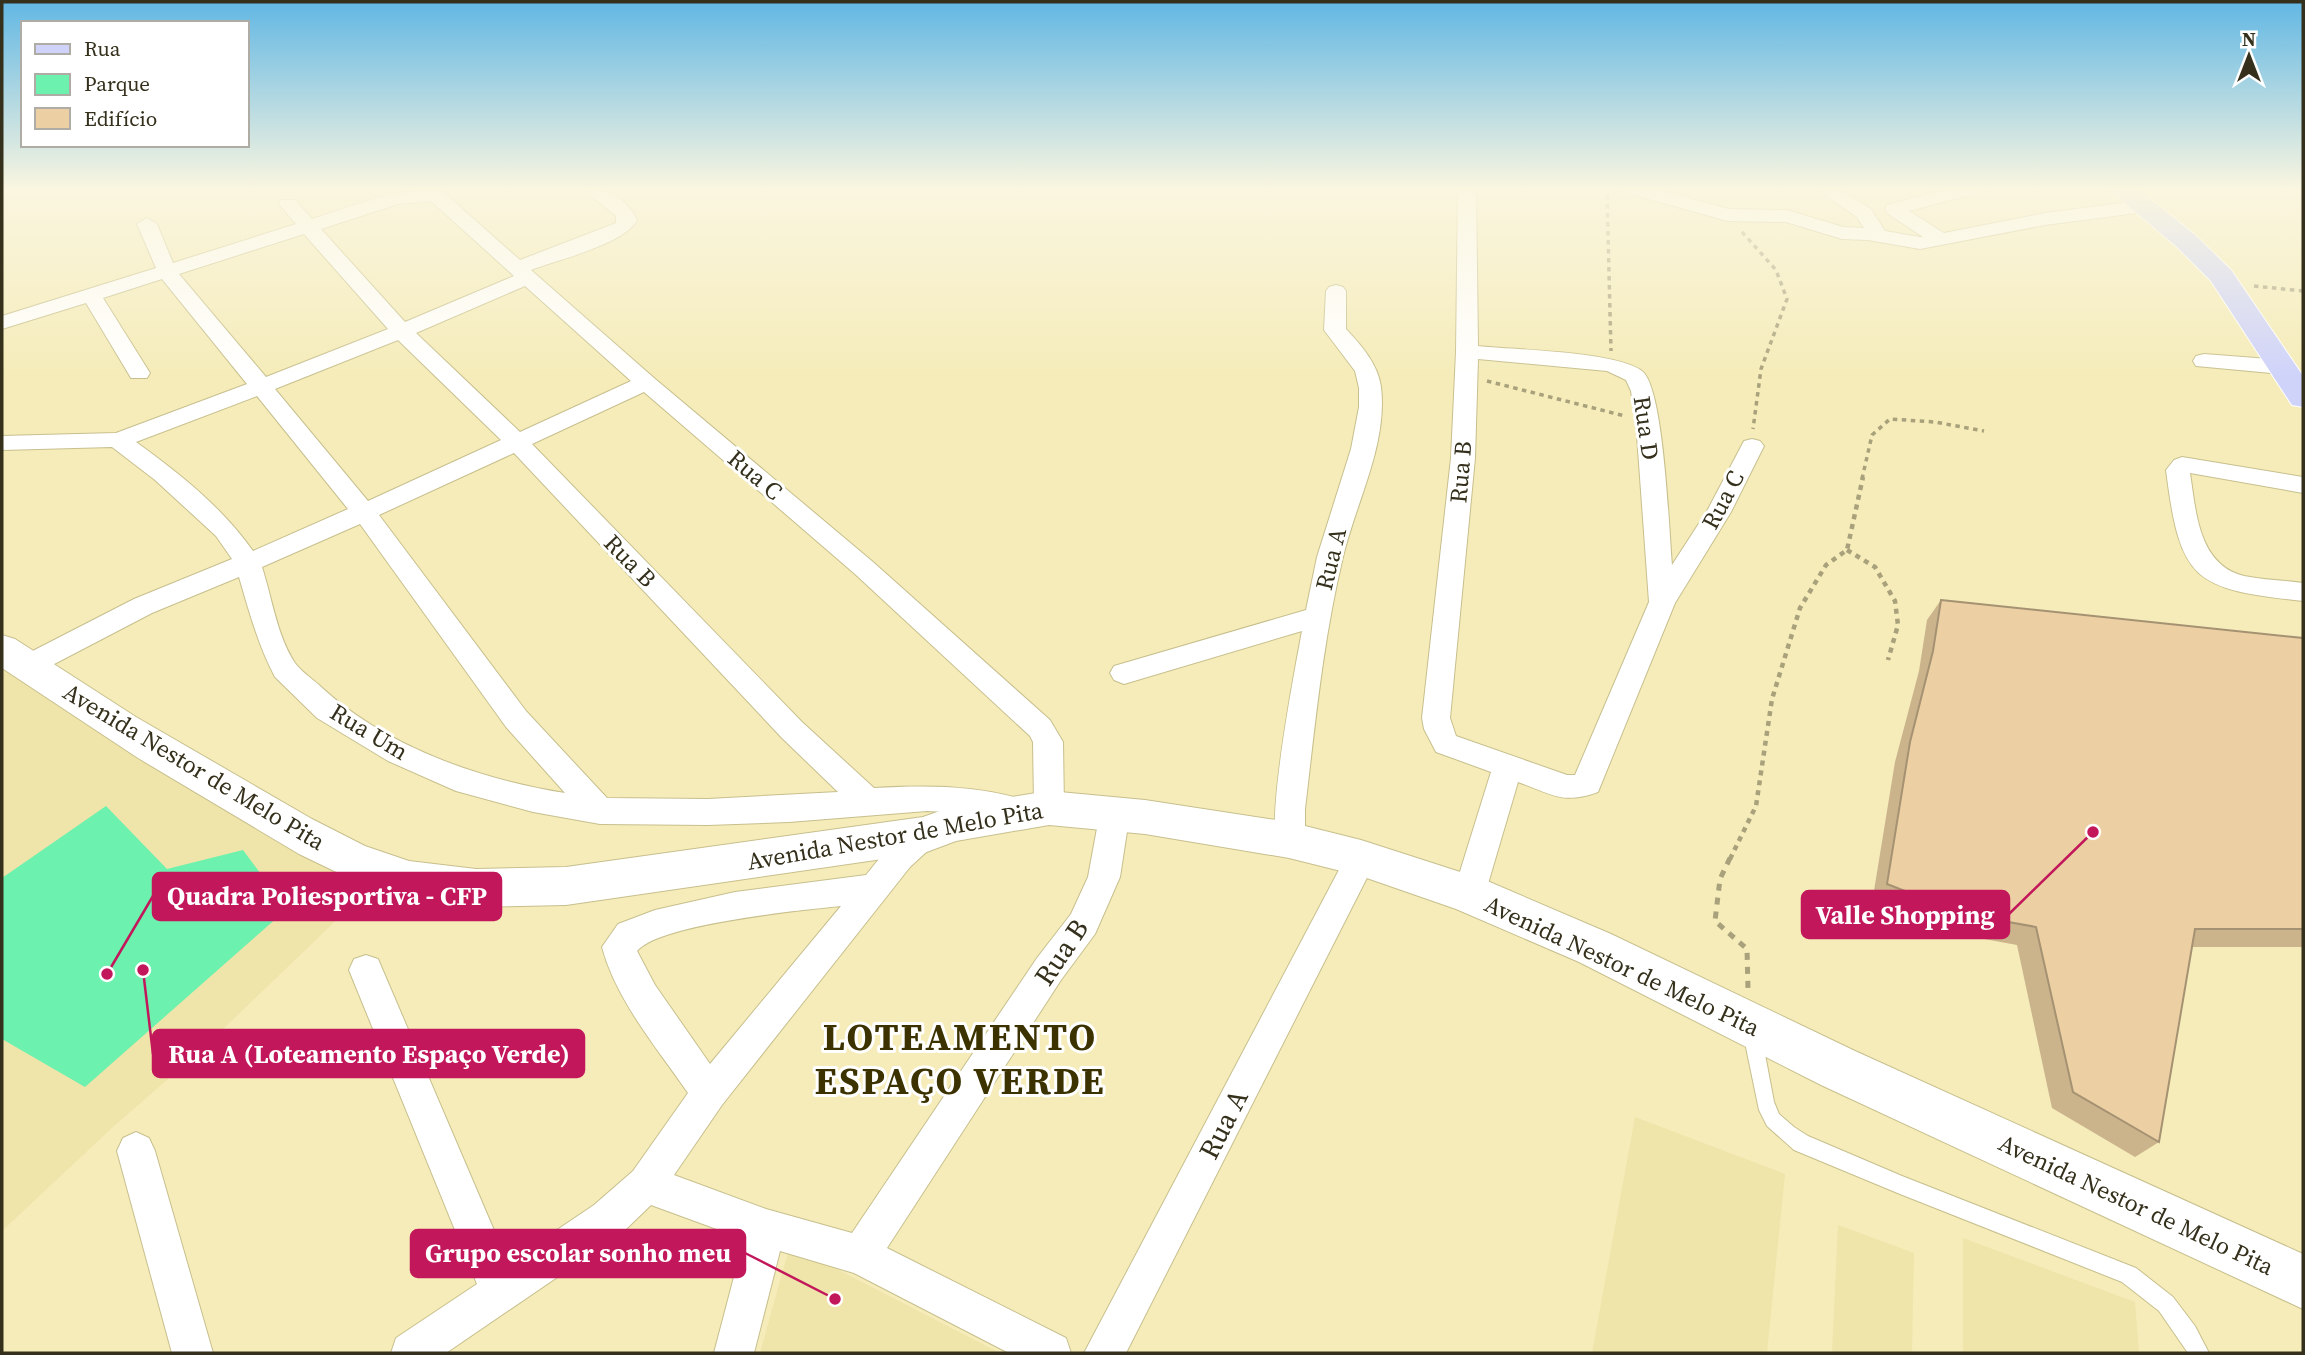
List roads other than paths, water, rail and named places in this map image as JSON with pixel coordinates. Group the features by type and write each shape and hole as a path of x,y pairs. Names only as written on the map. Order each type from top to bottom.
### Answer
{"main road":[{"path":"2196,250 2221,276 2303,398"},
{"name":"Avenida Nestor de Melo Pita","path":"14,658 187,768 311,839 387,874 449,886 566,886 924,835 954,824 1036,810 1115,812 1289,840 1361,858 1469,894 1595,948 1750,1025 2303,1282"}],"street":[{"path":"159,250 168,273 363,511 516,719 600,811"},
{"path":"2,323 238,250"},
{"name":"Rua B","path":"330,250 403,333 516,441 792,730 868,801"},
{"name":"Rua C","path":"497,250 646,383 864,568 1040,727 1048,742 1036,810"},
{"path":"2,443 118,440 264,388 403,333 573,250"},
{"name":"Rua B","path":"1467,250 1463,458 1436,718 1442,738 1455,748 1508,767"},
{"name":"Rua A","path":"1289,840 1290,809 1317,617 1331,555 1369,424 1370,388 1367,371 1335,330 1336,291"},
{"path":"92,297 139,373"},
{"path":"2204,361 2282,367"},
{"name":"Rua D","path":"1466,364 1612,365 1629,372 1638,380 1648,422 1662,602"},
{"path":"14,658 248,562 646,383"},
{"name":"Rua Um","path":"118,440 198,503 225,530 248,562 270,638 285,670 327,710 398,753 467,782 533,800 600,811 708,812 789,809 868,801"},
{"name":"Rua C","path":"1508,767 1567,787 1583,786 1591,778 1662,602 1719,512 1752,446"},
{"path":"2303,485 2195,465 2182,465 2178,470 2185,519 2196,557 2206,568 2239,584 2303,592"},
{"path":"1124,673 1192,651 1317,617"},
{"path":"1469,894 1508,767"},
{"path":"868,801 915,798 979,799 1036,810"},
{"name":"Rua B","path":"860,1255 1042,980 1083,924 1104,877 1115,812"},
{"path":"411,1353 446,1340 500,1292 608,1219 646,1184 709,1093 899,858 924,835"},
{"name":"Rua A","path":"1104,1353 1361,858"},
{"path":"709,1093 645,1000 625,963 619,951 620,942 625,935 645,926 699,912 875,888"},
{"path":"366,970 500,1292"},
{"path":"136,1151 193,1353"},
{"path":"646,1184 766,1228 860,1255 1051,1353"},
{"path":"734,1353 766,1228"}],"lane":[{"path":"1750,1025 1765,1104 1773,1120 1787,1133 1801,1143 1900,1185 2129,1275 2166,1304 2199,1353"}],"place":[{"name":"Valle Shopping","path":"2093,832"},
{"name":"Rua A (Loteamento Espaço Verde)","path":"143,970"},
{"name":"Quadra Poliesportiva - CFP","path":"107,974"},
{"name":"Grupo escolar sonho meu","path":"835,1299"}],"district":[{"name":"LOTEAMENTO ESPAÇO VERDE","path":"960,1059"}]}
